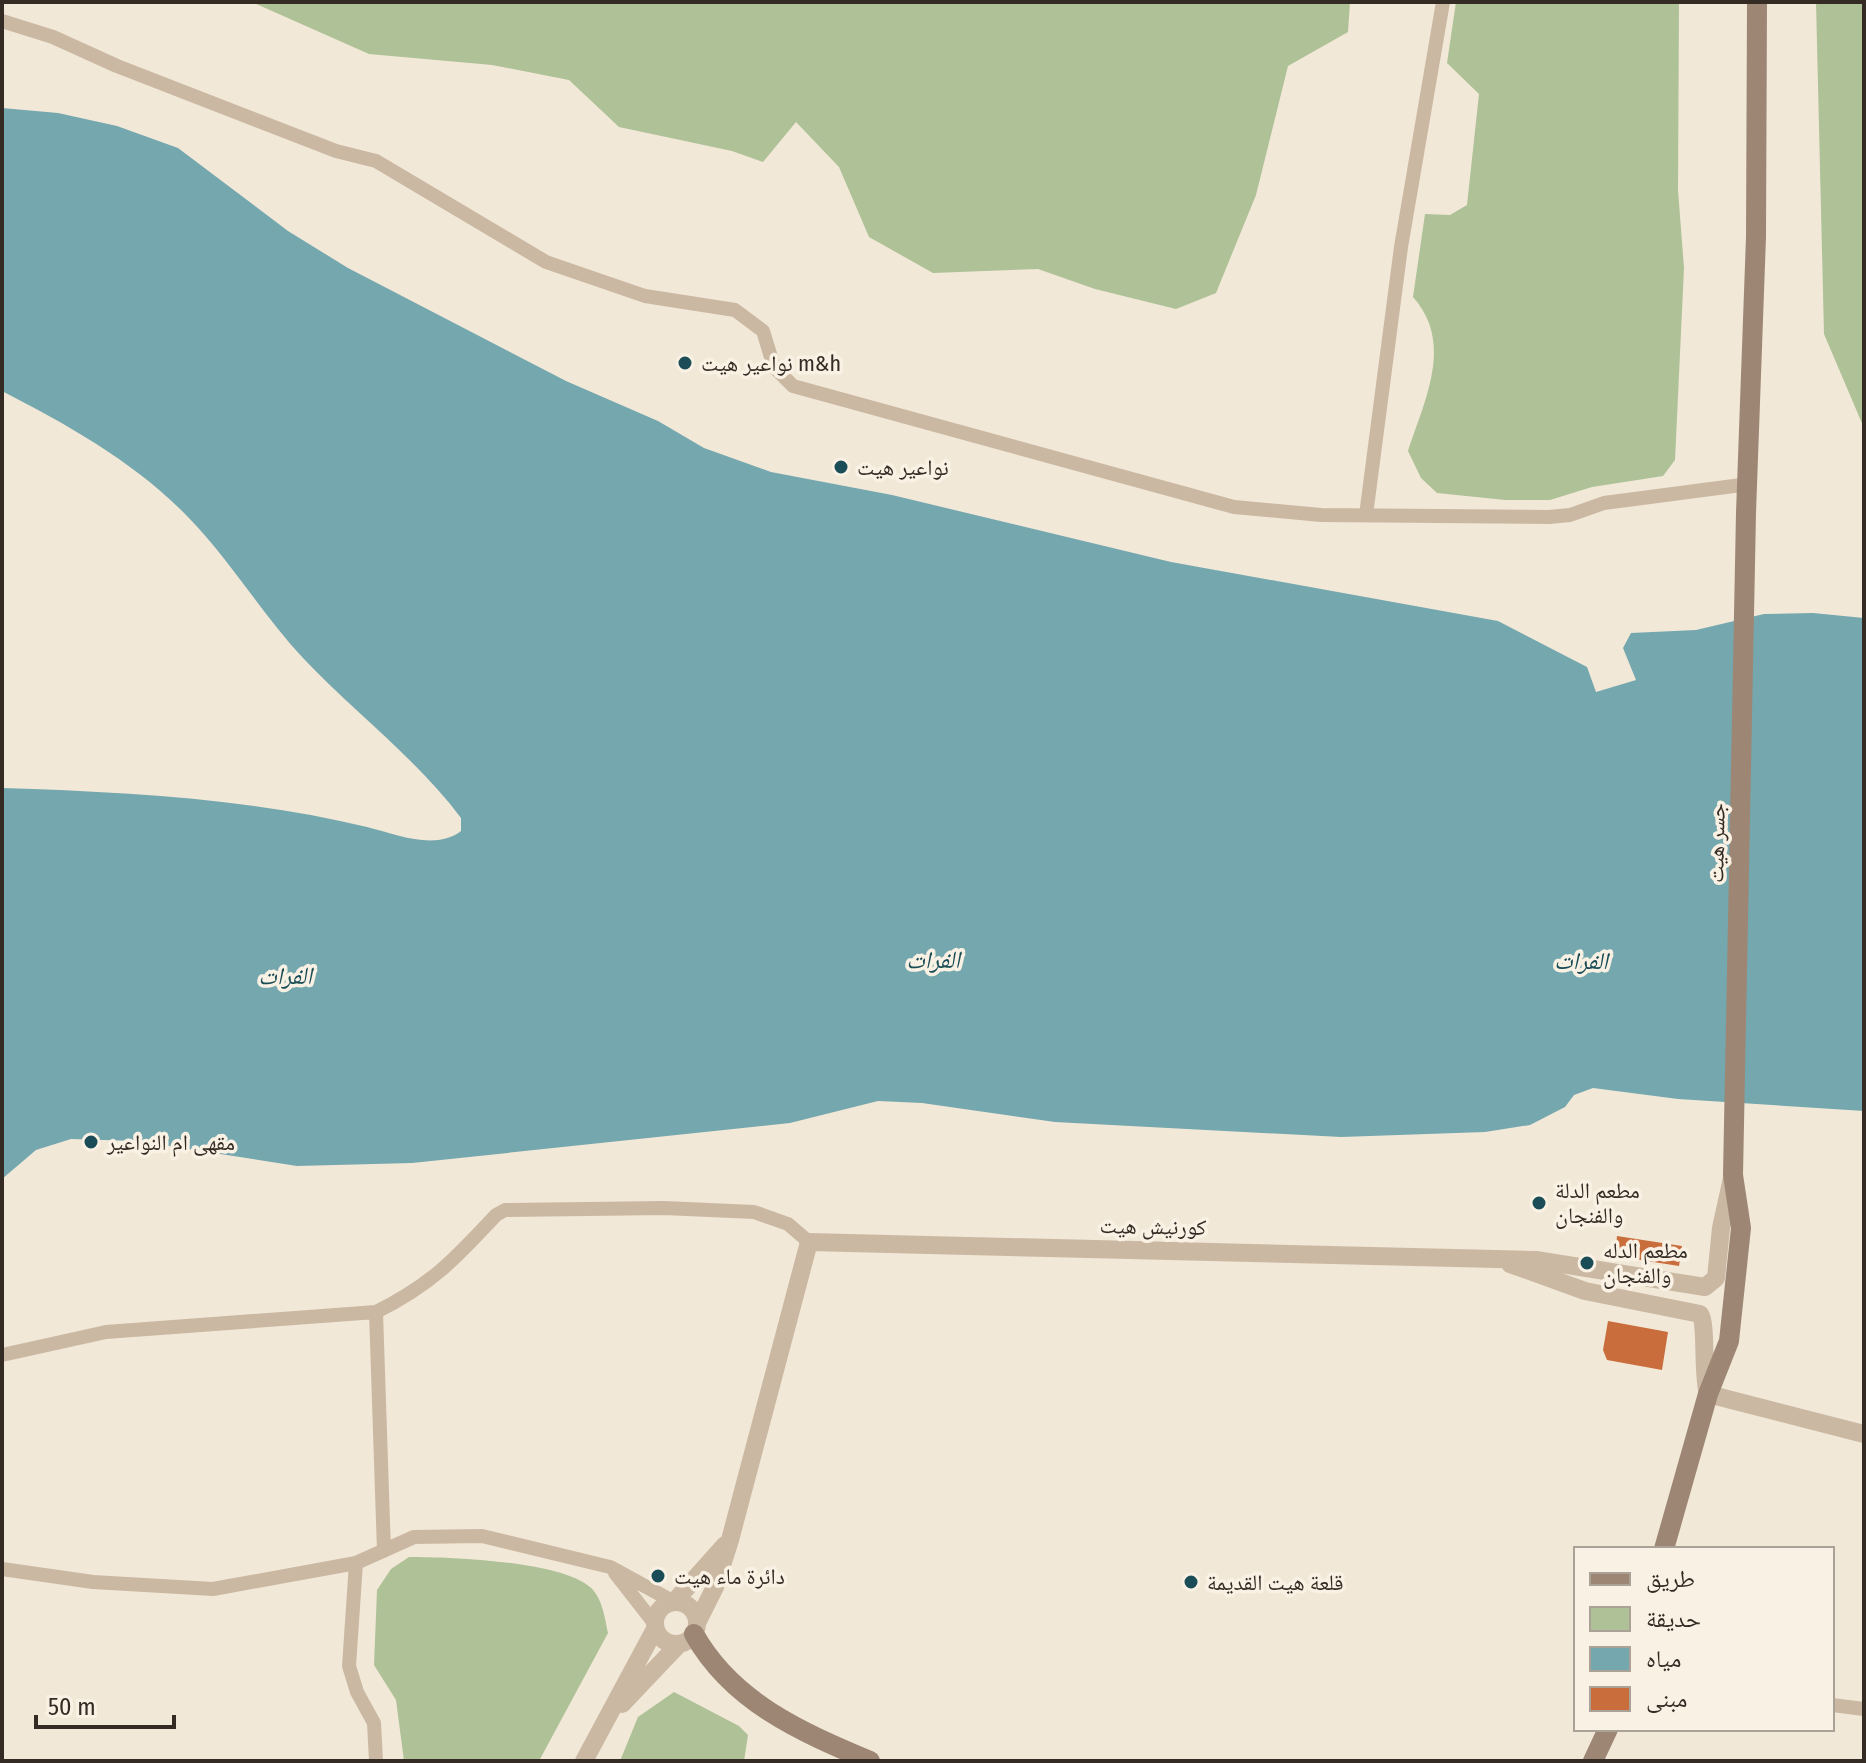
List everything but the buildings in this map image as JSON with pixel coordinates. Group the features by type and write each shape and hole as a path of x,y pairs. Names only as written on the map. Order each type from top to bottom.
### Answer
{"main road":[{"name":"جسر هيت","path":"1665,1547 1708,1394 1723,1361 1733,1321 1741,1228 1733,1175 1746,513 1756,237 1757,2"},
{"path":"690,1634 714,1666 755,1704 870,1761"},
{"path":"1593,1761 1607,1731"}],"street":[{"path":"1366,515 1401,247 1443,2"},
{"path":"2,21 53,37 117,66 336,151 376,161 546,262 645,296 735,310 763,331 774,367 781,378 793,386 1234,507 1321,515 1549,517 1570,515 1604,503 1749,484"},
{"name":"كورنيش هيت","path":"809,1242 1496,1259 1576,1264 1705,1287 1714,1282 1718,1273 1723,1219 1733,1175"},
{"path":"2,1355 106,1332 376,1312 414,1293 444,1271 505,1210 664,1208 754,1212 788,1224 809,1242 715,1587 690,1634 606,1720"},
{"name":"كورنيش هيت","path":"1496,1259 1585,1291 1700,1314 1705,1322 1702,1367 1708,1394"},
{"path":"376,1312 384,1551"},
{"path":"1708,1394 1864,1434"},
{"path":"2,1569 93,1582 213,1589 356,1563 414,1537 482,1536 610,1567 674,1602 690,1607 690,1634"},
{"path":"584,1761 655,1626 658,1611 674,1602 730,1540"},
{"path":"356,1563 349,1666 357,1692 374,1723 376,1761"},
{"path":"610,1567 662,1639 690,1634"},
{"path":"1834,1705 1864,1709"}],"green space":[{"path":"252,2 1350,2 1348,32 1288,66 1256,195 1216,293 1176,309 1095,289 1038,269 933,273 869,237 839,167 796,122 763,162 732,151 619,127 569,80 492,65 369,54"},
{"path":"1456,2 1679,2 1678,190 1684,268 1675,460 1663,476 1592,487 1550,500 1505,500 1437,493 1421,478 1408,451 1428,392 1434,352 1432,333 1413,297 1425,214 1450,215 1467,205 1479,94 1447,63"},
{"path":"1816,2 1864,2 1864,428 1824,334"},
{"path":"409,1557 503,1562 555,1571 575,1578 590,1587 597,1596 608,1633 539,1761 404,1761 396,1700 374,1665 377,1590 391,1569"},
{"path":"674,1692 739,1726 748,1735 744,1761 620,1761 638,1717"}],"water":[{"name":"الفرات","path":"2,108 58,113 117,126 178,148 288,231 348,268 566,381 658,421 704,448 771,472 892,495 1171,562 1498,621 1587,667 1596,692 1636,680 1623,648 1631,633 1696,630 1764,614 1813,613 1864,618 1864,1111 1678,1099 1593,1088 1574,1095 1565,1107 1530,1125 1485,1132 1341,1137 1055,1122 922,1103 878,1101 790,1123 412,1163 297,1166 137,1141 71,1139 36,1150 2,1179 2,788 140,794 231,803 322,817 427,840 451,837 461,831 461,818 425,776 303,658 203,534 168,497 100,446 2,391"}],"place":[{"name":"نواعير هيت m&h","path":"685,363"},
{"name":"نواعير هيت","path":"841,467"},
{"name":"مقهى ام النواعير","path":"91,1142"},
{"name":"مطعم الدلة والفنجان","path":"1539,1203"},
{"name":"مطعم الدله والفنجان","path":"1587,1263"},
{"name":"دائرة ماء هيت","path":"658,1576"},
{"name":"قلعة هيت القديمة","path":"1191,1582"}]}
